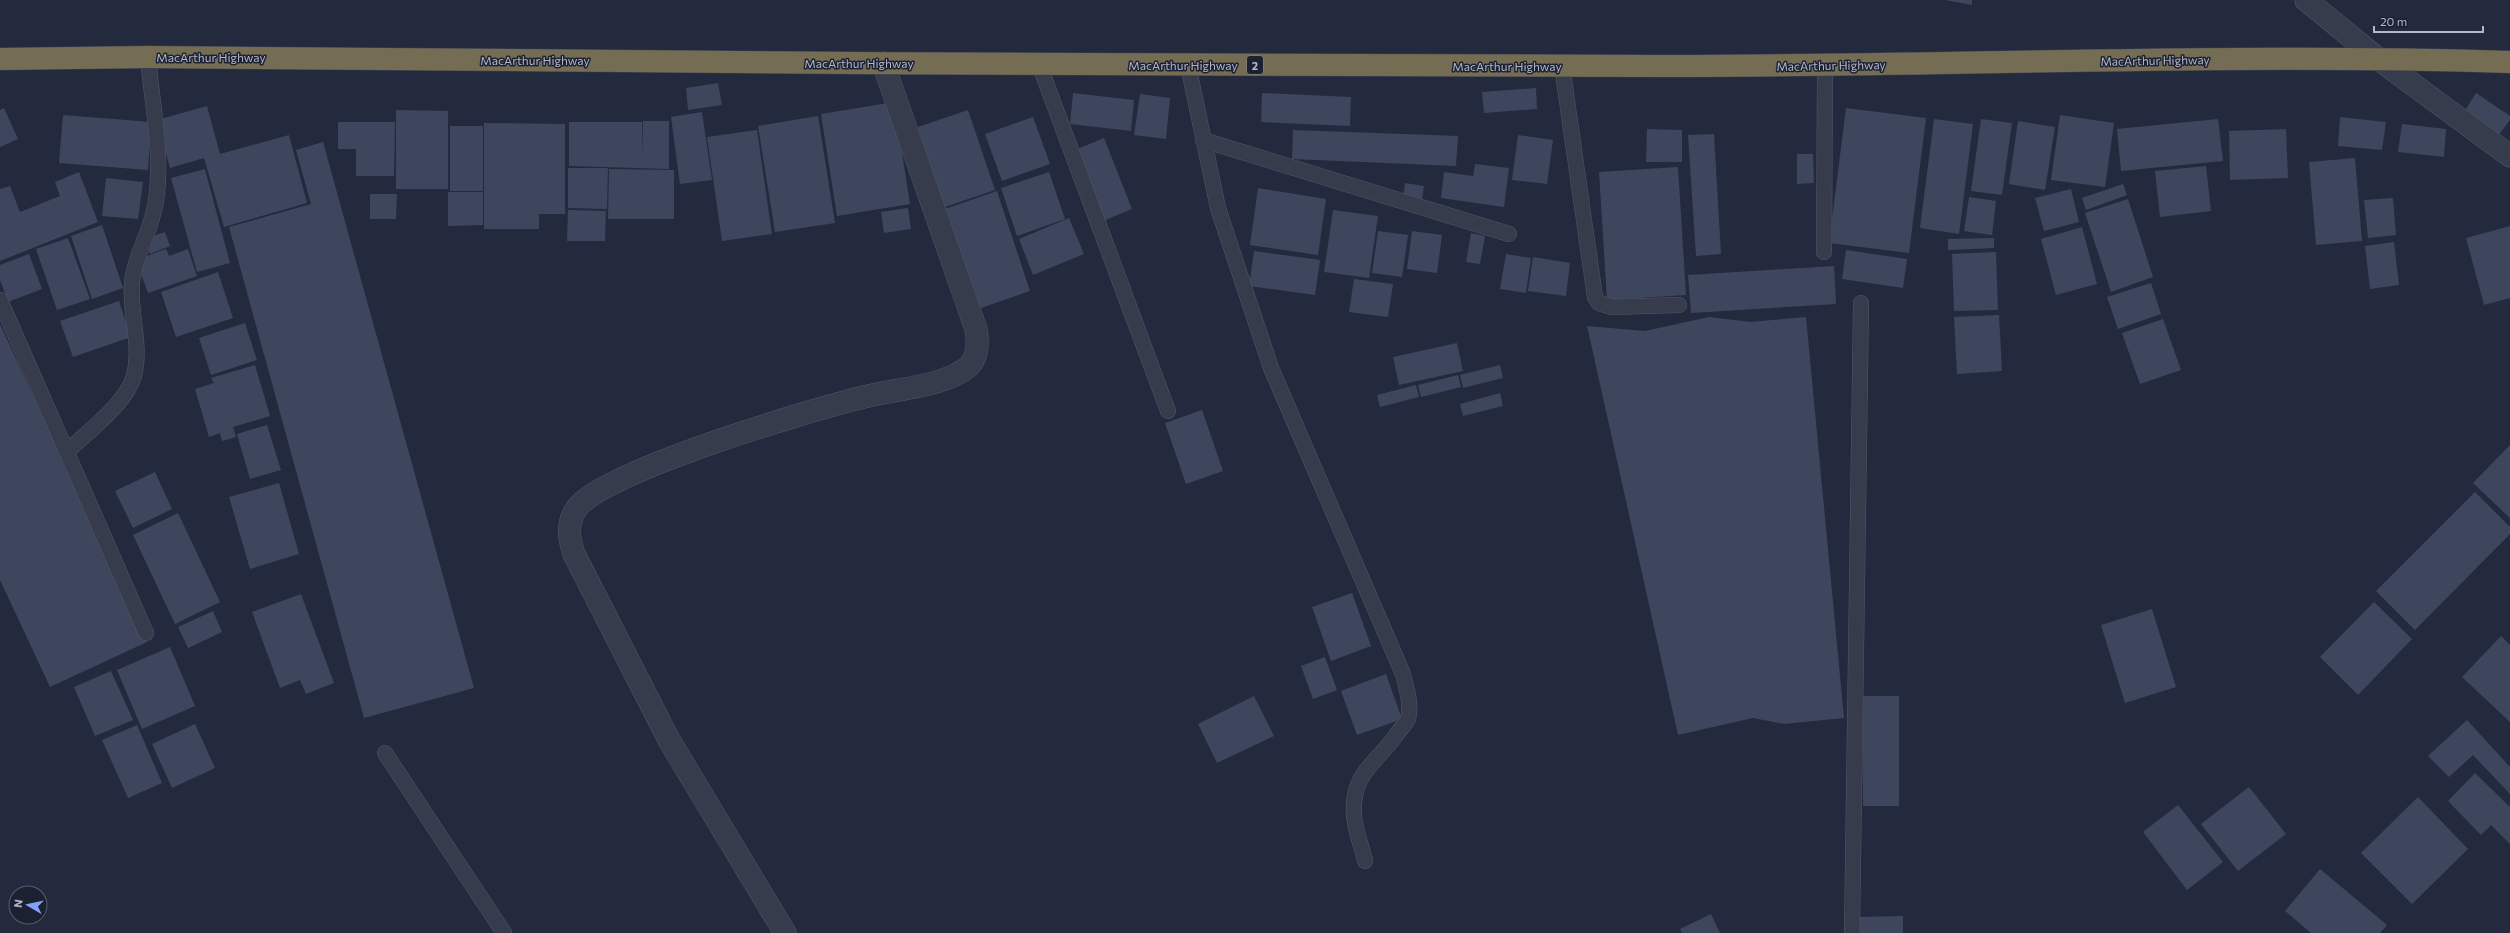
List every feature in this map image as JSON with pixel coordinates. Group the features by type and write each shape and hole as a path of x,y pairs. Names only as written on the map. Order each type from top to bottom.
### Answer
{"highway":[{"name":"MacArthur Highway","path":"0,59 148,57 1188,65 1562,66 1825,66 2377,58 2510,62"}],"street":[{"path":"2306,0 2377,58 2510,156"},
{"path":"785,933 669,740 574,554 569,538 571,521 577,508 598,490 637,472 827,407 944,379 969,365 978,343 976,329 883,63"}],"lane":[{"path":"67,452 124,397 134,375 136,345 132,284 134,263 156,204 159,178 158,141 148,57"},
{"path":"1038,64 1168,411"},
{"path":"1188,65 1218,208 1271,368 1403,674 1409,696 1408,719 1394,740 1365,769 1356,792 1353,806 1355,823 1365,861"},
{"path":"1562,66 1595,297 1599,303 1612,307 1679,306"},
{"path":"1824,252 1825,66"},
{"path":"1204,140 1509,234"},
{"path":"0,300 146,633"},
{"path":"1852,933 1861,303"},
{"path":"385,753 504,933"}],"building":[{"path":"1945,0 1972,0 1972,5"},
{"path":"718,83 722,105 688,110 686,88"},
{"path":"1536,88 1537,109 1484,113 1482,92"},
{"path":"1073,93 1134,100 1131,131 1070,124"},
{"path":"1262,93 1351,97 1350,126 1261,122"},
{"path":"2476,93 2510,116 2510,120 2498,136 2464,112"},
{"path":"1140,94 1170,98 1166,139 1134,135"},
{"path":"894,102 910,204 837,216 821,114"},
{"path":"207,106 220,154 289,135 307,203 224,227 204,158 170,168 157,120"},
{"path":"4,108 18,139 0,147 0,110"},
{"path":"1846,108 1926,118 1909,253 1829,243"},
{"path":"396,110 448,111 448,189 396,189"},
{"path":"968,110 995,190 939,209 912,129"},
{"path":"702,112 712,180 680,184 671,117"},
{"path":"63,115 151,122 148,170 59,163"},
{"path":"2060,115 2114,123 2105,187 2051,180"},
{"path":"818,116 835,223 775,232 758,126"},
{"path":"1033,117 1050,164 1002,181 985,134"},
{"path":"2340,117 2386,122 2382,150 2338,146"},
{"path":"1934,119 1973,124 1959,234 1920,228"},
{"path":"1981,119 2012,123 2002,195 1971,191"},
{"path":"2218,119 2223,161 2121,171 2117,129"},
{"path":"643,121 669,121 669,169 569,166 569,122 642,122 642,156"},
{"path":"2018,121 2055,127 2045,190 2009,184"},
{"path":"338,122 395,122 394,176 356,176 356,149 338,149"},
{"path":"484,123 565,124 565,214 539,214 539,229 484,229"},
{"path":"2402,124 2446,129 2444,157 2398,152"},
{"path":"450,126 483,126 483,191 450,191"},
{"path":"1647,129 1682,130 1682,162 1646,162"},
{"path":"2286,129 2288,178 2230,180 2229,131"},
{"path":"757,130 772,234 722,241 707,137"},
{"path":"1293,130 1458,136 1456,166 1292,159"},
{"path":"1714,134 1721,254 1696,256 1688,135"},
{"path":"1518,135 1553,140 1547,184 1512,180"},
{"path":"1104,138 1132,209 1103,221 1075,150"},
{"path":"323,142 474,688 364,718 229,227 311,204 296,150"},
{"path":"1797,154 1813,154 1814,183 1797,184"},
{"path":"2355,158 2362,241 2316,245 2309,162"},
{"path":"1475,164 1509,168 1504,207 1441,198 1444,172 1473,176"},
{"path":"2206,166 2211,211 2160,217 2155,171"},
{"path":"1678,167 1686,295 1607,300 1599,172"},
{"path":"568,168 608,168 607,209 568,208"},
{"path":"205,169 230,263 197,272 171,178"},
{"path":"609,169 674,170 674,219 608,219"},
{"path":"79,172 98,222 0,261 0,189 10,186 20,212 60,196 55,182"},
{"path":"1049,172 1065,219 1017,236 1001,188"},
{"path":"106,178 143,182 138,219 102,216"},
{"path":"1405,183 1424,186 1422,200 1403,197"},
{"path":"2123,184 2127,195 2086,210 2082,198"},
{"path":"1258,188 1326,199 1318,255 1250,245"},
{"path":"2071,189 2079,222 2044,231 2035,198"},
{"path":"997,191 1030,291 978,309 945,209"},
{"path":"448,192 483,192 483,225 448,226"},
{"path":"370,194 397,194 396,219 370,219"},
{"path":"1969,197 1996,201 1992,235 1964,231"},
{"path":"2393,198 2396,235 2368,238 2364,200"},
{"path":"2128,199 2153,277 2111,292 2085,213"},
{"path":"908,208 911,229 884,233 881,212"},
{"path":"568,210 606,211 605,241 567,241"},
{"path":"1333,210 1378,216 1369,278 1324,272"},
{"path":"1069,218 1084,254 1033,275 1019,239"},
{"path":"102,225 123,288 92,299 71,236"},
{"path":"2510,226 2510,298 2484,305 2466,238"},
{"path":"2082,227 2097,284 2056,295 2041,239"},
{"path":"1378,231 1408,235 1402,277 1372,273"},
{"path":"1412,231 1442,235 1437,273 1407,269"},
{"path":"165,232 170,246 150,254 145,239"},
{"path":"1471,233 1485,236 1480,264 1466,262"},
{"path":"68,238 90,299 57,310 36,249"},
{"path":"1994,238 1994,248 1948,250 1948,239"},
{"path":"2394,242 2399,285 2370,289 2365,246"},
{"path":"166,249 169,256 188,249 197,276 148,293 136,260"},
{"path":"1846,250 1907,259 1903,288 1842,279"},
{"path":"1254,251 1320,260 1315,295 1249,286"},
{"path":"1996,252 1998,310 1954,311 1952,254"},
{"path":"29,254 42,289 8,302 0,280 0,265"},
{"path":"1506,254 1531,258 1526,293 1500,289"},
{"path":"1533,257 1570,263 1566,296 1528,291"},
{"path":"1834,266 1836,304 1691,313 1688,275"},
{"path":"218,272 233,318 176,337 161,292"},
{"path":"1354,279 1393,284 1388,317 1349,312"},
{"path":"2151,283 2161,314 2118,329 2107,297"},
{"path":"119,301 131,337 73,357 60,321"},
{"path":"1999,315 2002,371 1957,374 1954,317"},
{"path":"1709,317 1751,322 1806,317 1844,718 1784,724 1753,718 1678,735 1587,326 1645,331"},
{"path":"2163,319 2181,370 2140,384 2122,333"},
{"path":"245,323 257,360 211,375 199,338"},
{"path":"0,324 147,642 50,687 0,580"},
{"path":"1457,343 1463,371 1399,385 1393,357"},
{"path":"255,365 270,416 233,427 236,437 222,441 220,433 209,437 195,389 214,383 211,378"},
{"path":"1500,365 1503,378 1463,388 1460,375"},
{"path":"1458,375 1461,387 1421,397 1418,385"},
{"path":"1416,385 1419,397 1380,407 1377,395"},
{"path":"1500,393 1503,406 1463,416 1460,404"},
{"path":"1202,410 1223,471 1186,484 1165,423"},
{"path":"267,425 281,470 250,479 237,434"},
{"path":"2510,445 2510,518 2473,483"},
{"path":"155,472 172,509 133,528 115,491"},
{"path":"279,483 299,554 250,569 229,497"},
{"path":"2475,492 2510,527 2510,534 2415,630 2376,591"},
{"path":"178,513 220,602 175,624 133,535"},
{"path":"1352,593 1371,646 1331,661 1312,607"},
{"path":"301,594 334,683 306,694 300,680 280,688 252,612"},
{"path":"2374,602 2412,639 2358,695 2320,657"},
{"path":"2152,609 2176,687 2125,703 2101,625"},
{"path":"213,611 222,632 188,648 178,627"},
{"path":"2501,636 2510,645 2510,722 2462,677"},
{"path":"170,647 195,706 142,729 117,670"},
{"path":"1325,657 1337,690 1313,699 1301,666"},
{"path":"111,671 133,720 95,736 74,687"},
{"path":"1386,674 1402,719 1357,735 1341,691"},
{"path":"1254,696 1274,736 1217,763 1198,724"},
{"path":"1862,696 1899,696 1899,806 1863,806"},
{"path":"2467,720 2510,767 2510,794 2473,755 2449,777 2428,756"},
{"path":"195,724 215,768 172,788 152,744"},
{"path":"137,725 162,783 128,798 102,740"},
{"path":"2475,773 2510,807 2510,844 2491,825 2481,835 2448,801"},
{"path":"2249,787 2286,834 2238,871 2201,824"},
{"path":"2418,797 2468,849 2412,904 2361,853"},
{"path":"2178,805 2223,862 2187,890 2143,832"},
{"path":"2320,869 2387,925 2380,933 2311,933 2285,911"},
{"path":"1711,914 1720,933 1682,933 1680,929"},
{"path":"1903,916 1903,933 1856,933 1855,917"}]}
